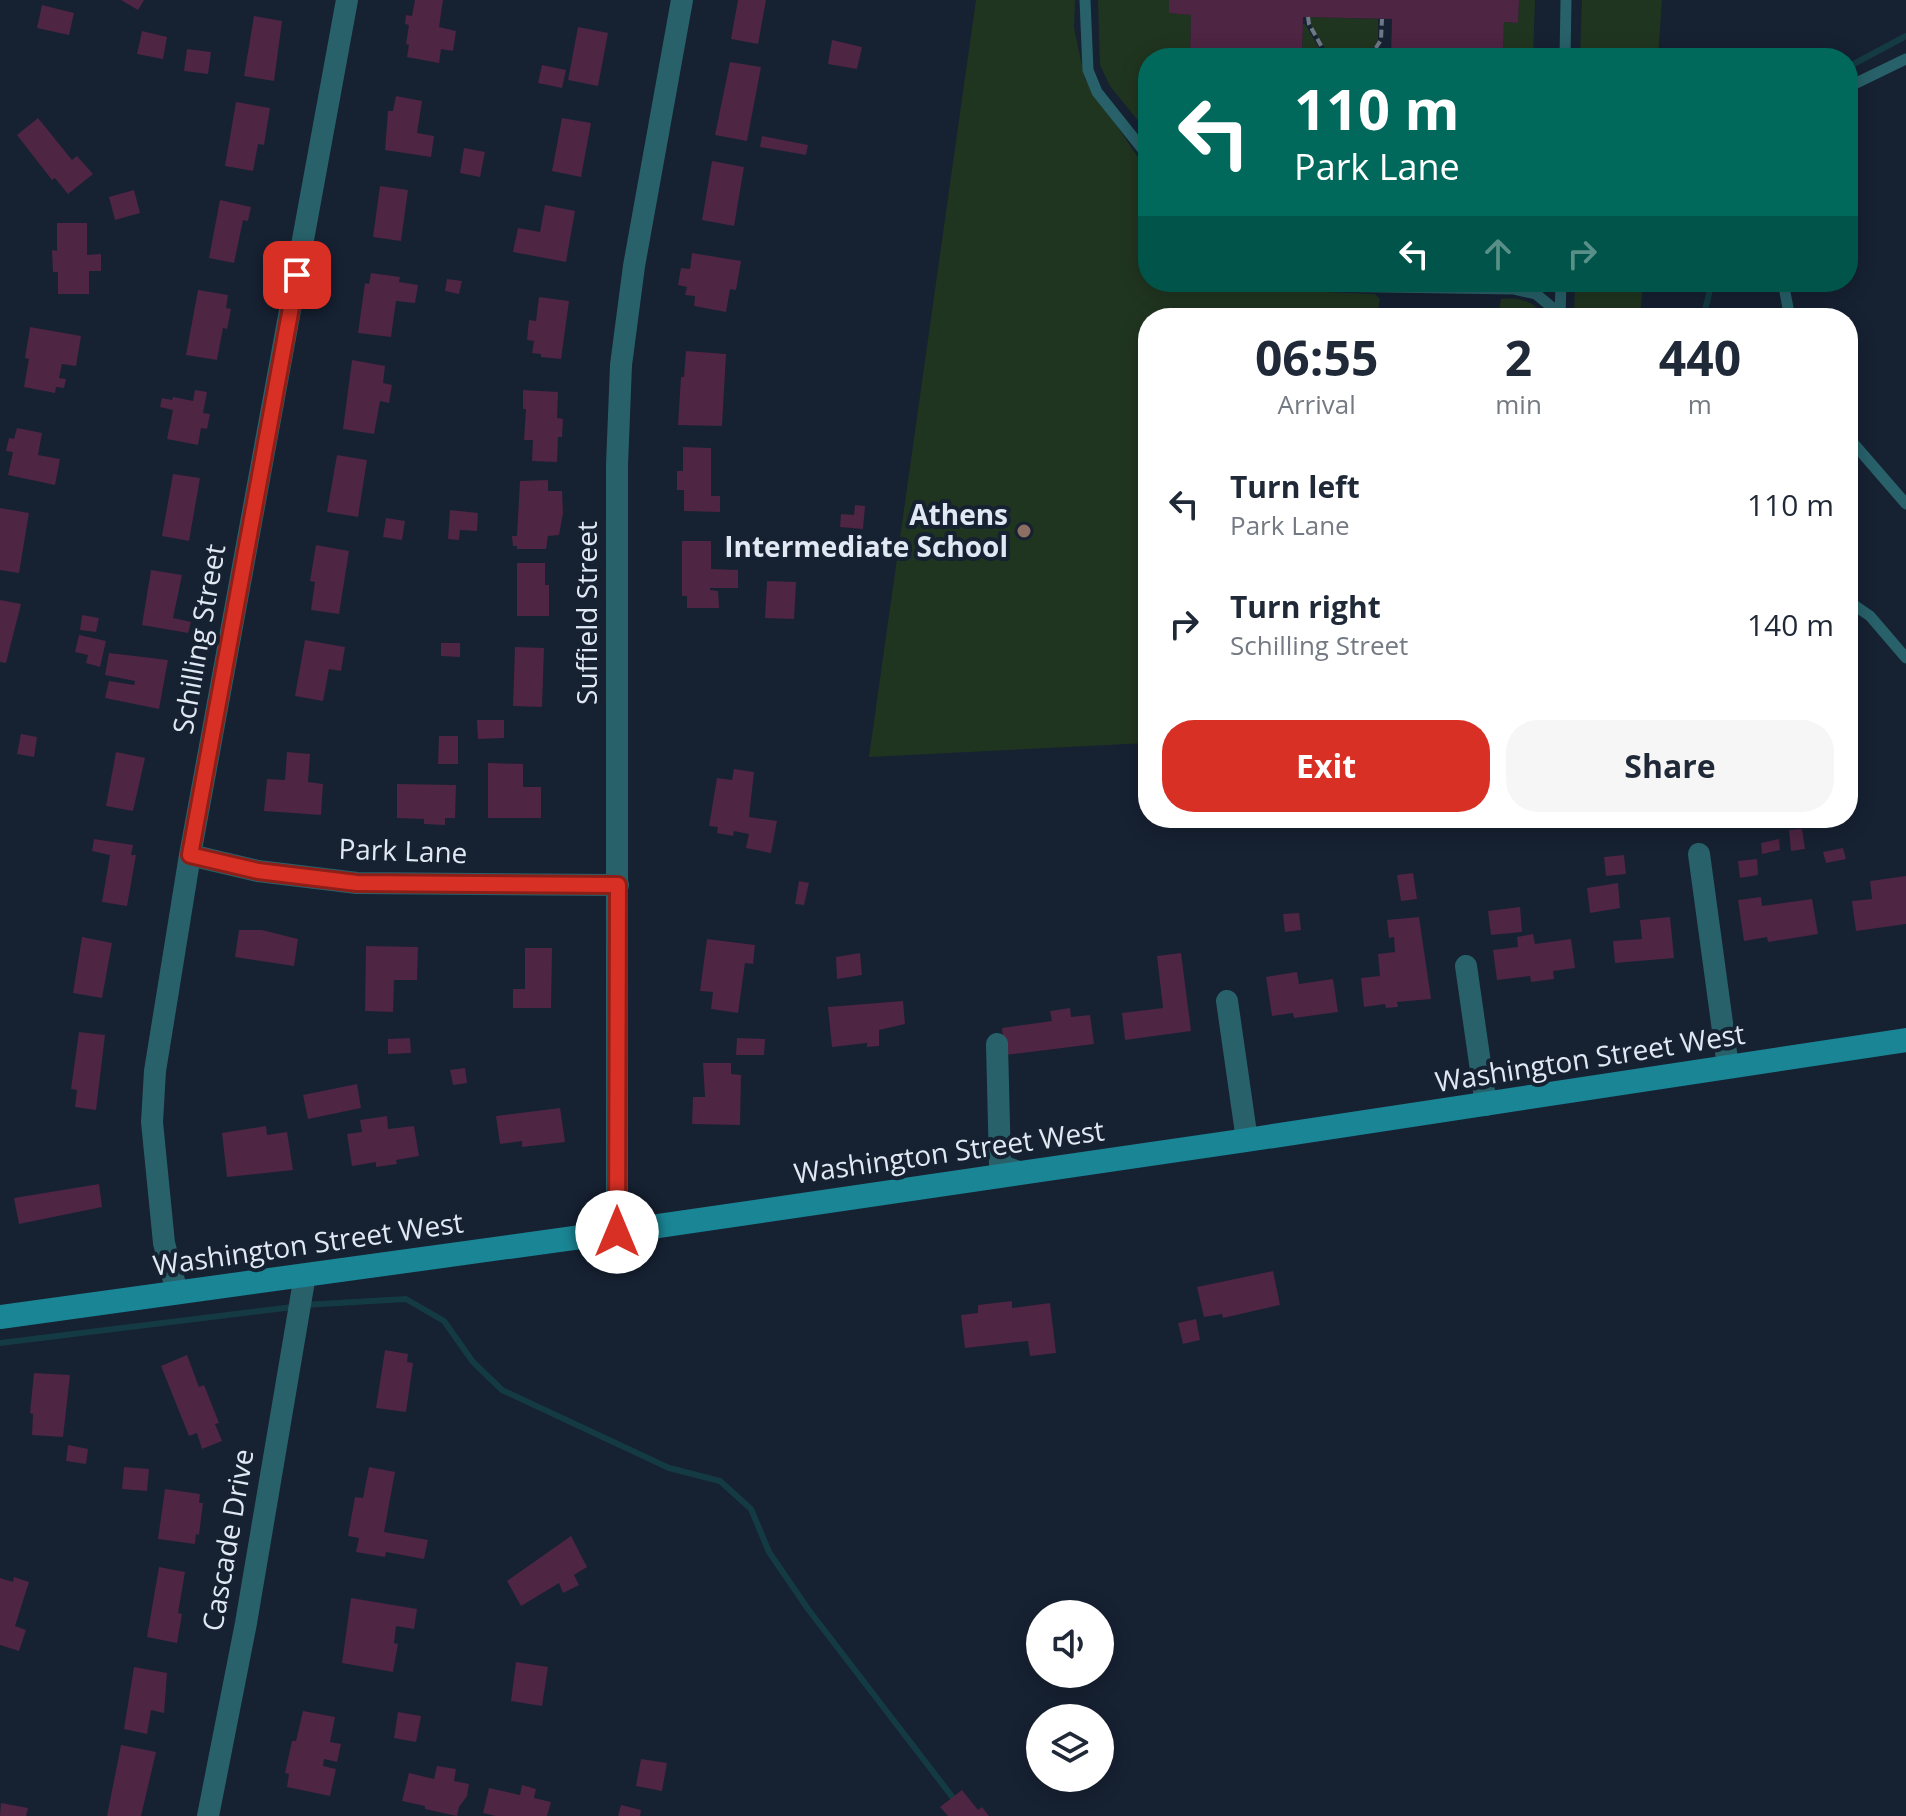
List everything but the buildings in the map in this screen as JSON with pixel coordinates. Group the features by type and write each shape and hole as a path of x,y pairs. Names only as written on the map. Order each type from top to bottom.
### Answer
{"street":[{"name":"Schilling Street","path":"177,1292 164,1243 152,1122 155,1071 190,855 347,0"},
{"name":"Suffield Street","path":"617,1232 617,465 621,365 634,266 682,0"},
{"path":"1699,854 1728,1067"},
{"name":"Park Lane","path":"190,855 258,871 357,883 618,885"},
{"path":"1466,966 1486,1105"},
{"path":"1227,1001 1247,1140"},
{"name":"Washington Street West","path":"0,1317 617,1232 1486,1105 1906,1040"},
{"path":"997,1044 1000,1165 1019,1172"},
{"name":"Cascade Drive","path":"208,1816 246,1623 305,1275"}],"lane":[{"path":"1085,0 1088,70 1092,81 1097,92 1138,143"},
{"path":"1565,48 1566,0"},
{"path":"1858,82 1906,59"},
{"path":"1527,292 1536,294 1551,308"},
{"path":"1858,449 1906,504"},
{"path":"1858,608 1870,616 1906,658"}],"path":[{"path":"1308,17 1322,48"},
{"path":"1376,48 1381,40 1382,19"}],"green space":[{"name":"Athens Intermediate School","path":"976,0 1075,0 1074,28 1085,79 1138,157 1138,292 1375,294 1380,299 1378,308 1138,308 1138,744 869,757"},
{"path":"1098,0 1169,0 1169,13 1191,15 1190,48 1138,48 1138,121 1110,86 1100,65"},
{"path":"1519,0 1535,0 1533,48 1503,48 1504,22 1518,23"},
{"path":"1582,0 1662,0 1659,48 1580,48"},
{"path":"1310,17 1378,19 1378,41 1373,48 1325,48 1310,24"},
{"path":"1303,24 1305,24 1319,48 1302,48"},
{"path":"1575,292 1642,292 1641,308 1574,308"},
{"name":"Athens Intermediate School","path":"1501,299 1532,304 1536,308 1499,308"}],"waterway":[{"path":"1858,62 1906,36"},
{"path":"1706,308 1710,292"},
{"path":"304,1305 406,1299 444,1321 473,1362 502,1390 669,1468 720,1481 751,1509 769,1552 808,1609 967,1816"},
{"path":"0,1343 293,1307"}],"place":[{"name":"Athens Intermediate School","path":"1024,531"}],"route":[{"path":"297,275 190,855 258,871 357,883 618,885 617,1232"}]}
